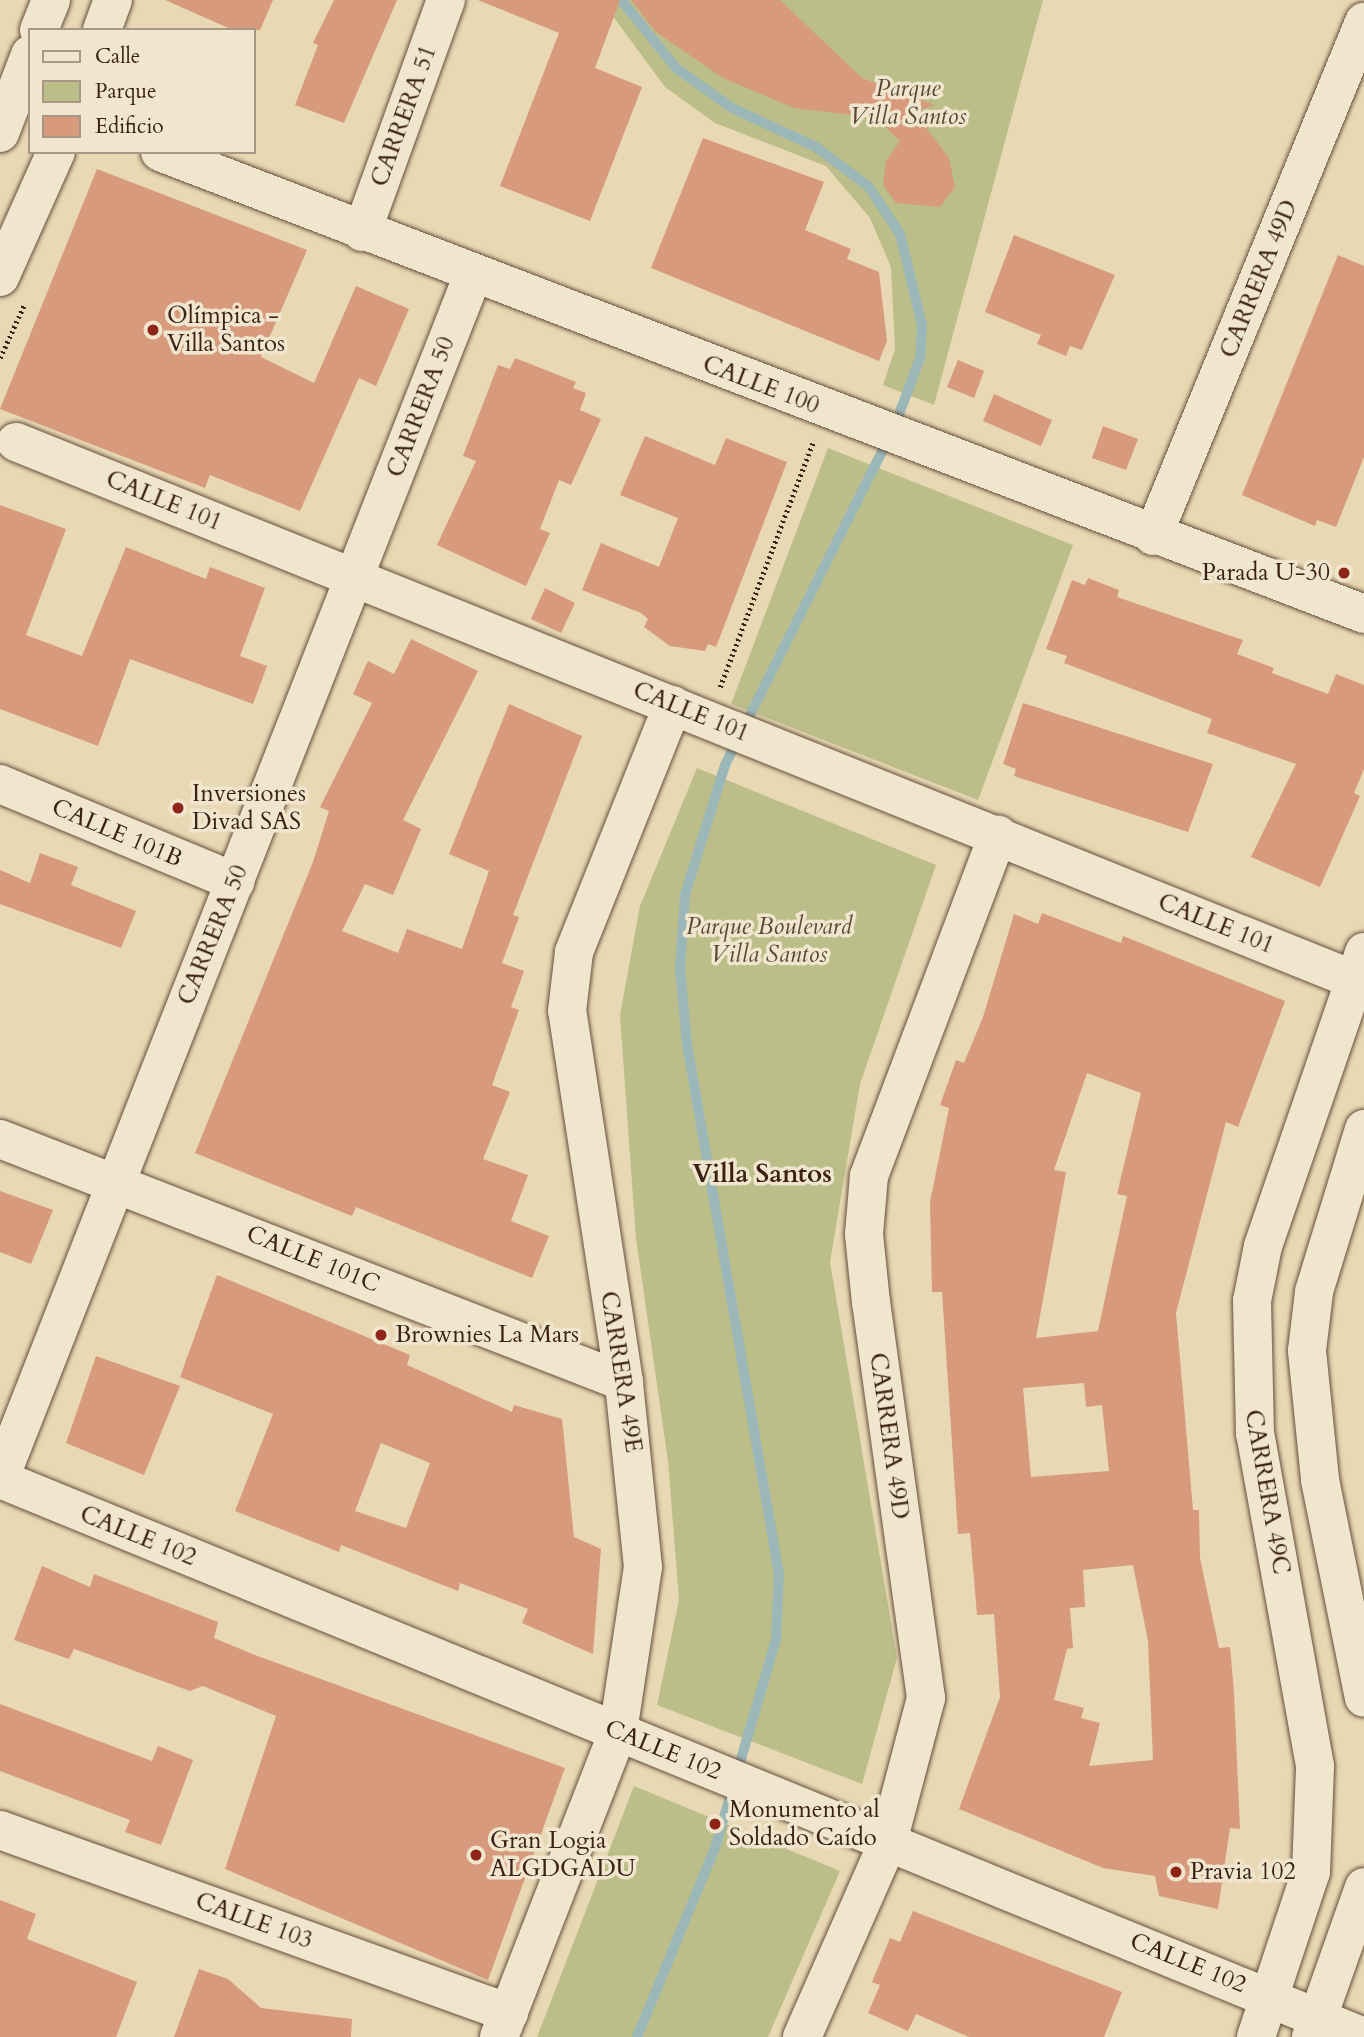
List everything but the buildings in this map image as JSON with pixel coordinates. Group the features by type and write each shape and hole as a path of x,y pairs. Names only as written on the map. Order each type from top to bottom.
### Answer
{"street":[{"path":"40,28 51,0"},
{"path":"103,28 113,0"},
{"name":"CARRERA 51","path":"362,232 446,0"},
{"name":"CARRERA 49D","path":"1153,536 1364,22"},
{"path":"0,133 28,60"},
{"path":"0,276 55,154"},
{"name":"CALLE 100","path":"165,154 1153,536 1364,614"},
{"name":"CARRERA 50","path":"0,1479 113,1180 235,882 473,275"},
{"name":"CALLE 101","path":"16,442 998,835 1361,972"},
{"name":"CARRERA 49E","path":"504,2025 618,1732 643,1567 624,1382 567,1011 574,952 673,705"},
{"name":"CALLE 101B","path":"0,784 235,882"},
{"name":"CARRERA 49D","path":"802,2037 888,1842 926,1698 871,1303 864,1234 869,1176 998,835"},
{"name":"CARRERA 49C","path":"1256,2037 1273,1998 1311,1872 1315,1766 1255,1434 1250,1333 1263,1246 1361,972"},
{"path":"1364,1129 1314,1292 1307,1351 1320,1480 1364,1698"},
{"name":"CALLE 101C","path":"0,1139 113,1180 624,1382"},
{"name":"CALLE 102","path":"0,1479 1273,1998 1315,2027 1364,2037"},
{"name":"CALLE 103","path":"0,1830 504,2025"},
{"path":"1315,2027 1364,1886"}],"path":[{"path":"715,722 826,410"}],"green space":[{"name":"Parque Villa Santos","path":"601,0 1043,0 934,405 883,385 895,349 891,267 870,218 826,166 715,123 665,87"},
{"path":"828,448 1073,545 978,800 731,704"},
{"name":"Parque Boulevard Villa Santos","path":"697,768 936,865 860,1084 830,1262 897,1658 862,1784 657,1705 679,1600 668,1461 636,1239 620,1015 640,906"},
{"path":"634,1786 840,1871 768,2037 537,2037"}],"waterway":[{"path":"621,0 676,68 732,108 816,147 869,187 900,234 922,325 920,358 895,425"},
{"path":"637,2037 715,1848 776,1639 779,1574 687,1044 680,969 685,895 725,765 888,440"}],"place":[{"name":"Olímpica - Villa Santos","path":"153,330"},
{"name":"Parada U-30","path":"1344,573"},
{"name":"Inversiones Divad SAS","path":"178,808"},
{"name":"Brownies La Mars","path":"381,1335"},
{"name":"Monumento al Soldado Caído","path":"715,1824"},
{"name":"Gran Logia ALGDGADU","path":"476,1855"},
{"name":"Pravia 102","path":"1176,1872"}],"district":[{"name":"Villa Santos","path":"762,1174"}]}
